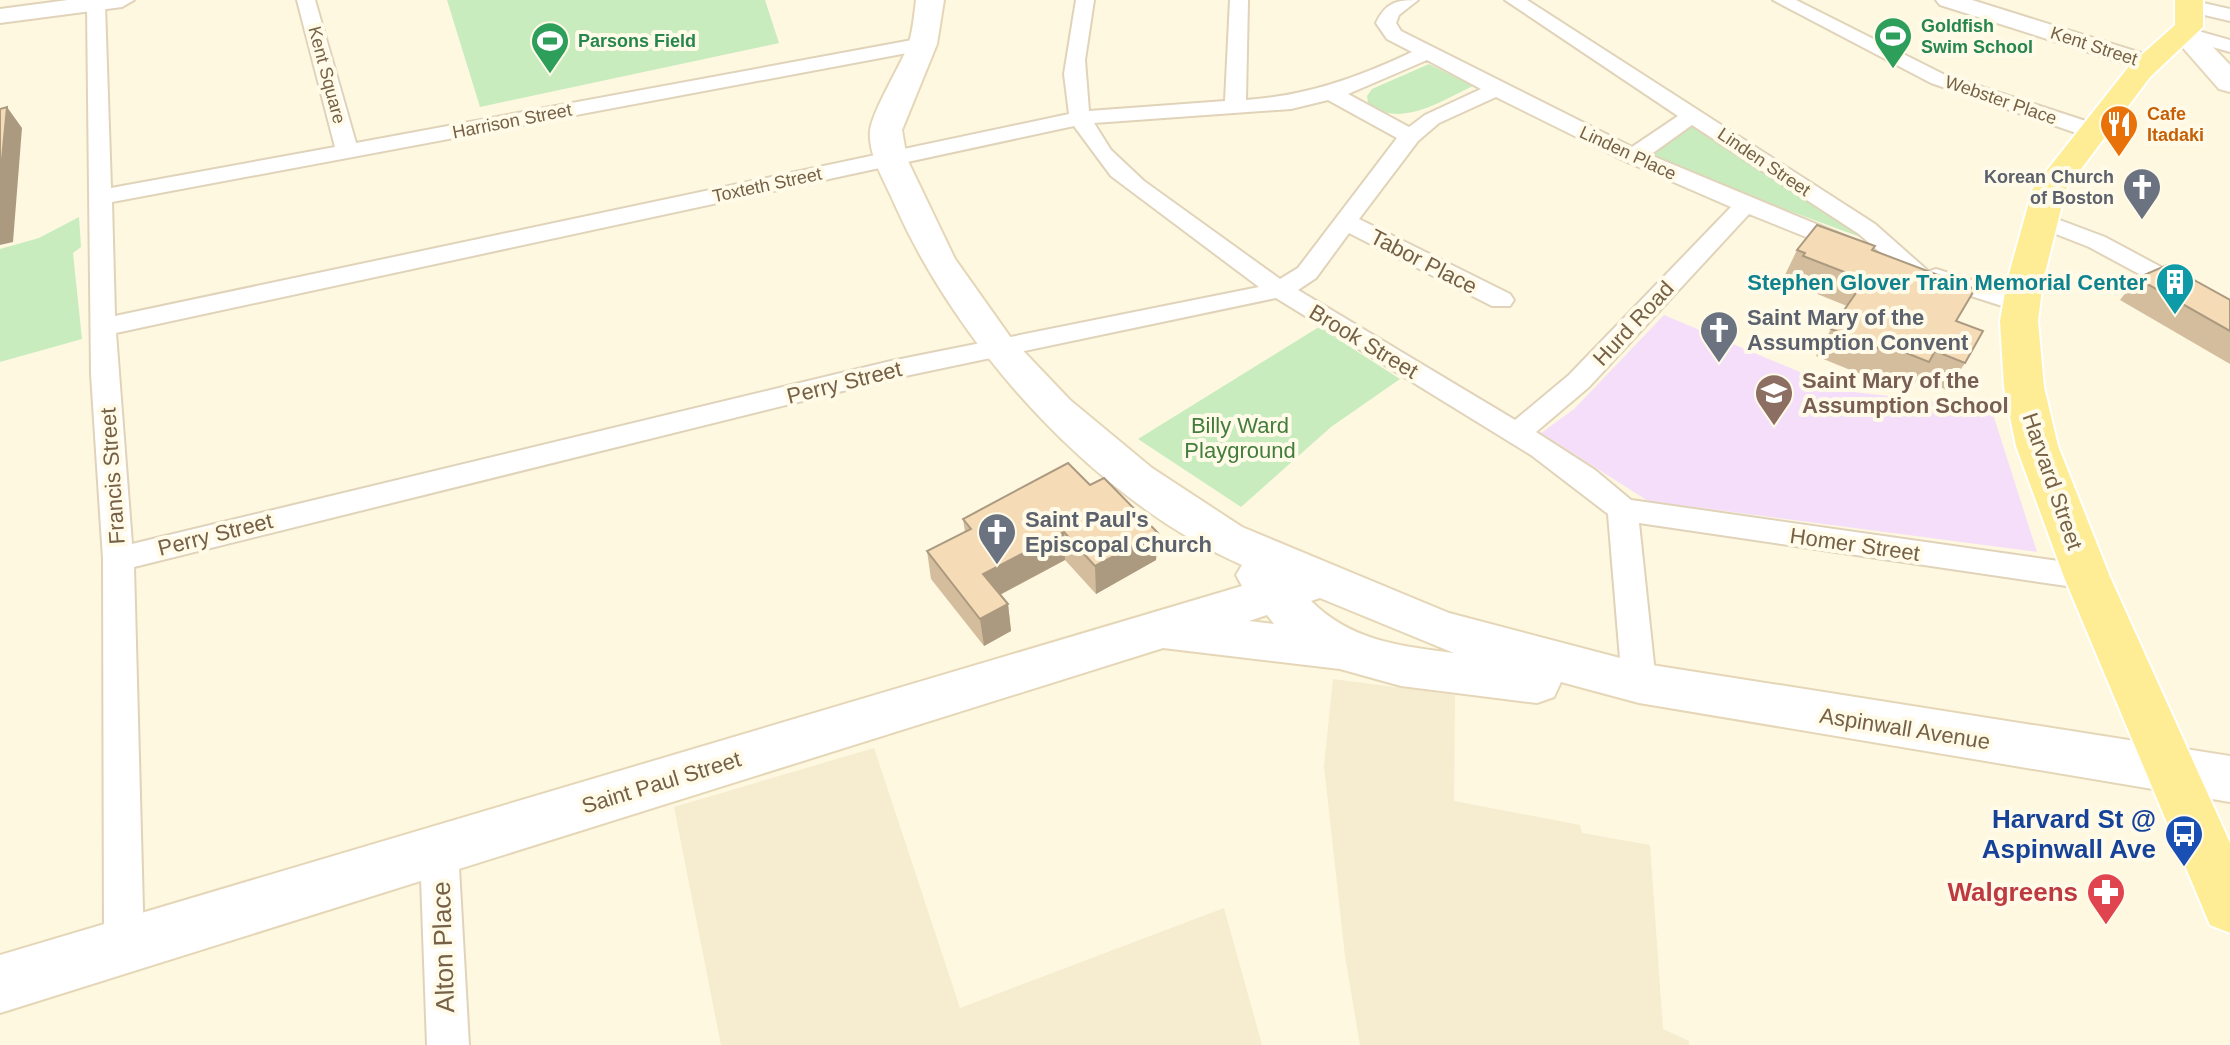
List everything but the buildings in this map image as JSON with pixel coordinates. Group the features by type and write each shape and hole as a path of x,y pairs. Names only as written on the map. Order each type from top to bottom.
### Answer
{"main road":[{"name":"Aspinwall Avenue","path":"930,0 923,44 886,130 891,159 937,259 997,347 1056,410 1109,457 1300,587 1469,639 1639,683 2230,779"},
{"name":"Harvard Street","path":"2187,13 2050,188 2021,304 2026,404 2037,446 2087,577 2230,906"},
{"path":"2187,13 2230,83"},
{"name":"Aspinwall Avenue","path":"1300,587 1311,631 1343,650 1391,663 1588,690 1639,683"},
{"name":"Saint Paul Street","path":"0,984 1300,587"},
{"path":"1160,630 1343,650"}],"street":[{"name":"Kent Square","path":"306,0 347,151"},
{"name":"Brook Street","path":"1085,0 1073,66 1081,118 1092,139 1152,199 1210,237 1280,290 1516,434 1605,492 1623,510"},
{"path":"1235,106 1239,0"},
{"name":"Linden Place","path":"1409,0 1391,12 1386,23 1394,35 1427,53 1633,156 1744,206 1915,270"},
{"name":"Linden Street","path":"1514,0 1881,239 1915,270 2021,304"},
{"name":"Webster Place","path":"1782,0 1938,79 2093,131"},
{"name":"Kent Street","path":"1948,0 2148,63"},
{"path":"0,16 109,2"},
{"name":"Francis Street","path":"109,2 101,197 104,327 118,559 124,947"},
{"path":"2187,13 2230,15"},
{"path":"2187,13 2230,46"},
{"name":"Harrison Street","path":"101,197 923,44"},
{"name":"Toxteth Street","path":"104,327 1081,118 1291,103 1333,94 1427,53"},
{"name":"Perry Street","path":"118,559 253,523 997,347 1280,290 1307,273 1410,136 1432,119 1497,89"},
{"path":"1333,94 1410,136"},
{"path":"1633,156 1693,115"},
{"name":"Hurd Road","path":"1516,434 1579,381 1744,206"},
{"path":"2041,220 2097,242 2226,309"},
{"name":"Tabor Place","path":"1346,222 1501,300"},
{"path":"1623,510 1639,683"},
{"name":"Homer Street","path":"1623,510 2087,577"},
{"name":"Alton Place","path":"439,850 448,1045"}],"shaded area":[{"name":"Saint Mary of the Assumption School","path":"1664,315 1845,391 1991,408 2037,552 1648,501 1541,433 1574,409"},
{"path":"1333,679 1455,695 1454,801 1580,825 1582,833 1650,845 1663,1029 1689,1041 1689,1045 1360,1045 1345,956 1324,766"},
{"path":"874,748 960,1008 1224,908 1262,1045 721,1045 674,807"}],"green space":[{"name":"Parsons Field","path":"447,0 765,0 779,43 480,107"},
{"path":"1429,64 1473,86 1435,105 1406,113 1380,111 1368,103 1367,96 1372,89"},
{"path":"1689,124 1860,237 1711,182 1646,152"},
{"path":"79,217 81,247 73,253 82,339 0,362 0,249 39,238"},
{"name":"Billy Ward Playground","path":"1319,327 1400,379 1331,427 1241,507 1138,439"}],"place":[{"name":"Goldfish Swim School","path":"1893,70"},
{"name":"Parsons Field","path":"550,75"},
{"name":"Cafe Itadaki","path":"2119,158"},
{"name":"Korean Church of Boston","path":"2142,221"},
{"name":"Stephen Glover Train Memorial Center","path":"2175,316"},
{"name":"Saint Mary of the Assumption Convent","path":"1719,364"},
{"name":"Saint Mary of the Assumption School","path":"1774,427"},
{"name":"Saint Paul's Episcopal Church","path":"997,566"},
{"name":"Harvard St @ Aspinwall Ave","path":"2184,868"},
{"name":"Walgreens","path":"2106,926"}]}
